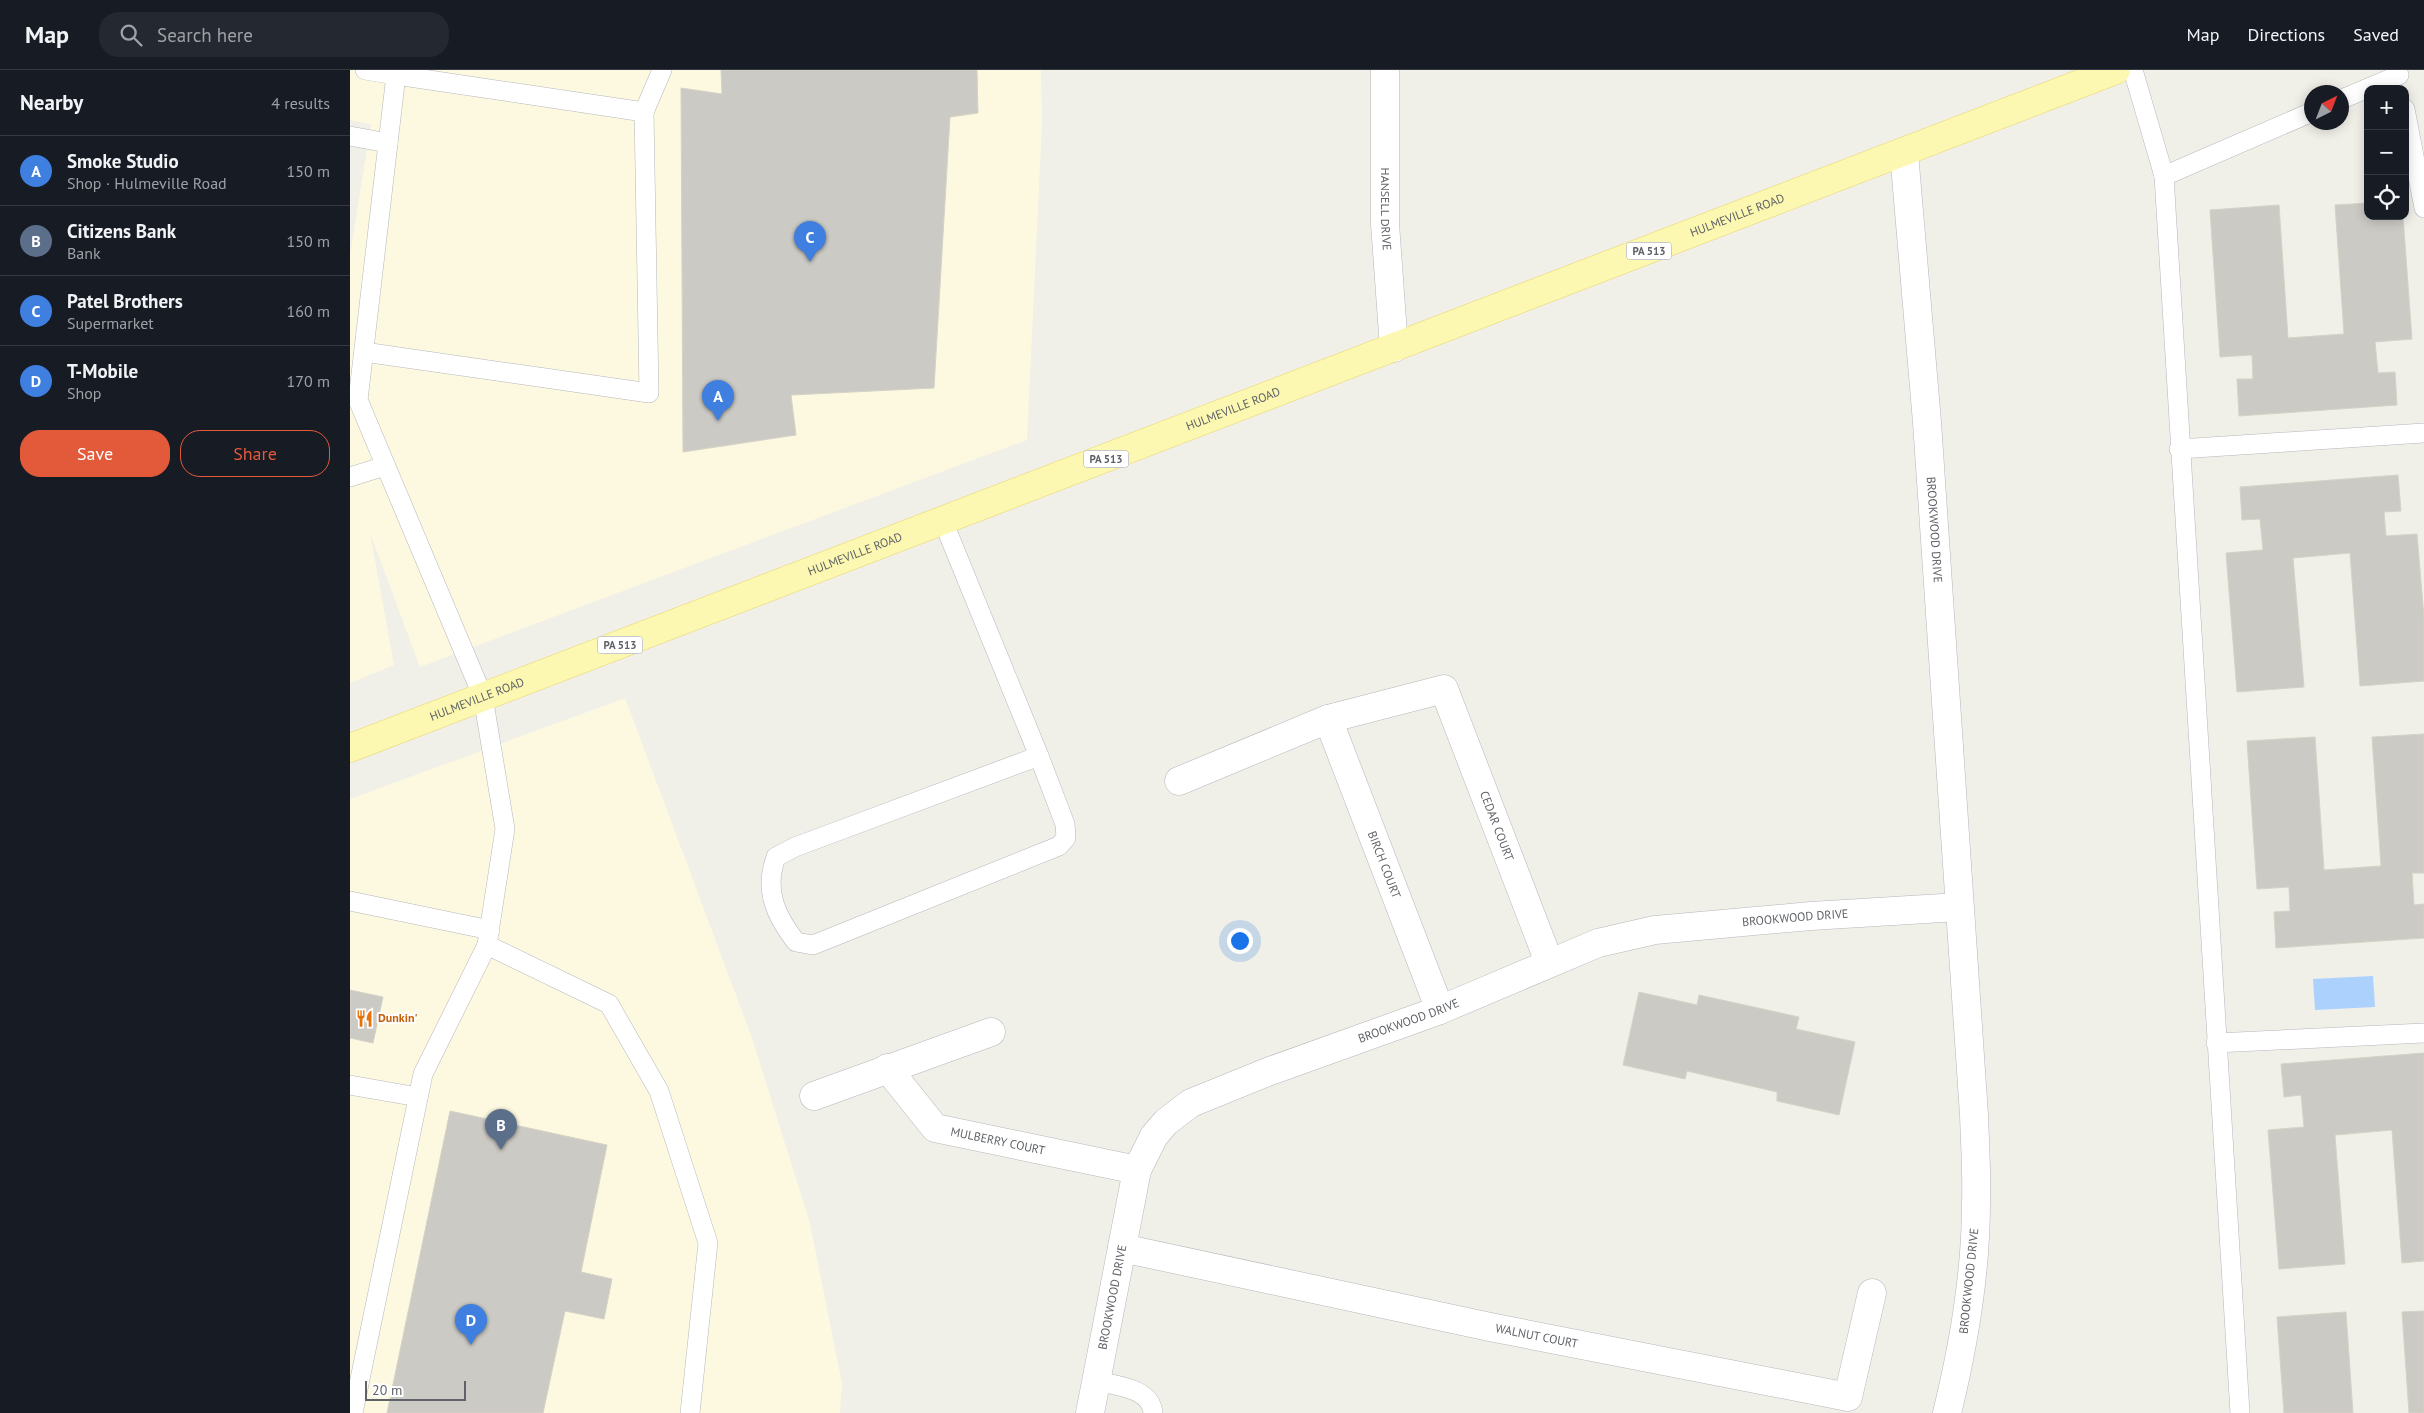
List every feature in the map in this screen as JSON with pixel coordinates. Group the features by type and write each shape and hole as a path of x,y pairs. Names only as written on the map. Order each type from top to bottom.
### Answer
{"main road":[{"name":"HULMEVILLE ROAD","path":"350,748 1904,153 2116,70"}],"street":[{"name":"HANSELL DRIVE","path":"1385,70 1385,224 1394,348"},
{"name":"BROOKWOOD DRIVE","path":"1904,153 1927,422 1974,1115 1976,1203 1971,1288 1960,1362 1947,1413"},
{"name":"CEDAR COURT","path":"1328,719 1444,689 1549,962"},
{"path":"1179,781 1328,719"},
{"name":"BIRCH COURT","path":"1328,719 1440,1010"},
{"name":"BROOKWOOD DRIVE","path":"1090,1413 1137,1170 1154,1136 1166,1122 1191,1103 1270,1071 1440,1010 1549,962 1598,943 1655,930 1811,916 1959,907"},
{"path":"814,1096 887,1068 991,1032"},
{"name":"MULBERRY COURT","path":"887,1068 935,1128 1137,1170"},
{"name":"WALNUT COURT","path":"1122,1248 1490,1327 1848,1397 1872,1293"}],"lane":[{"path":"365,70 397,73 644,112"},
{"path":"364,352 649,394 644,112 662,70"},
{"path":"2133,70 2164,176 2240,1413"},
{"path":"353,1413 423,1074 488,938 505,829 483,697 358,400 364,352 359,318 388,143 397,73"},
{"path":"2349,97 2399,78"},
{"path":"2164,176 2304,115"},
{"path":"2409,130 2424,208"},
{"path":"350,136 388,143"},
{"path":"2180,449 2424,434"},
{"path":"350,477 385,466"},
{"path":"944,521 1039,756 1066,824 1066,838 1059,846 813,945 796,942 782,925 771,896 769,874 776,857 795,847 1039,756"},
{"path":"350,900 488,938 609,1004 659,1091 708,1243 690,1413"},
{"path":"2216,1043 2424,1033"},
{"path":"350,1085 418,1097"},
{"path":"1097,1381 1134,1390 1144,1395 1152,1404 1153,1413"}],"shaded area":[{"path":"350,70 1041,70 1042,123 1027,440 420,667 370,533 394,665 350,683 350,255 371,124 350,120"},
{"path":"625,698 751,1035 810,1223 842,1383 840,1413 350,1413 350,799"}],"water":[{"path":"2373,976 2375,1007 2315,1010 2313,979"}],"building":[{"path":"721,70 977,70 978,113 950,117 934,388 791,395 796,435 683,452 681,88 722,94"},
{"path":"2364,203 2364,220 2403,220 2412,339 2375,342 2378,373 2395,372 2397,405 2239,416 2237,379 2253,379 2252,355 2220,357 2210,210 2279,205 2288,338 2344,334 2335,205"},
{"path":"2398,475 2401,511 2384,512 2386,536 2417,534 2424,617 2424,681 2360,686 2350,553 2293,558 2304,687 2237,692 2226,553 2263,550 2260,519 2242,520 2240,487"},
{"path":"2424,734 2424,873 2412,873 2414,905 2424,904 2424,938 2276,948 2274,912 2290,911 2289,887 2257,889 2247,741 2315,737 2324,870 2381,866 2372,737"},
{"name":"Dunkin'","path":"350,990 383,997 373,1043 350,1038"},
{"path":"1639,992 1697,1005 1699,995 1799,1017 1796,1029 1855,1042 1839,1115 1777,1101 1777,1092 1687,1071 1685,1079 1623,1065"},
{"path":"2424,1053 2424,1261 2402,1263 2392,1130 2335,1135 2345,1264 2279,1269 2268,1130 2304,1127 2301,1095 2284,1097 2281,1064"},
{"path":"450,1111 607,1145 581,1272 612,1279 604,1319 565,1311 543,1413 387,1413"},
{"path":"2424,1311 2424,1413 2409,1413 2402,1312"},
{"path":"2346,1312 2353,1413 2284,1413 2277,1317"}],"place":[{"name":"Patel Brothers","path":"810,262"},
{"name":"Smoke Studio","path":"718,421"},
{"name":"Dunkin'","path":"364,1018"},
{"name":"Citizens Bank","path":"501,1150"},
{"name":"T-Mobile","path":"471,1345"}]}
